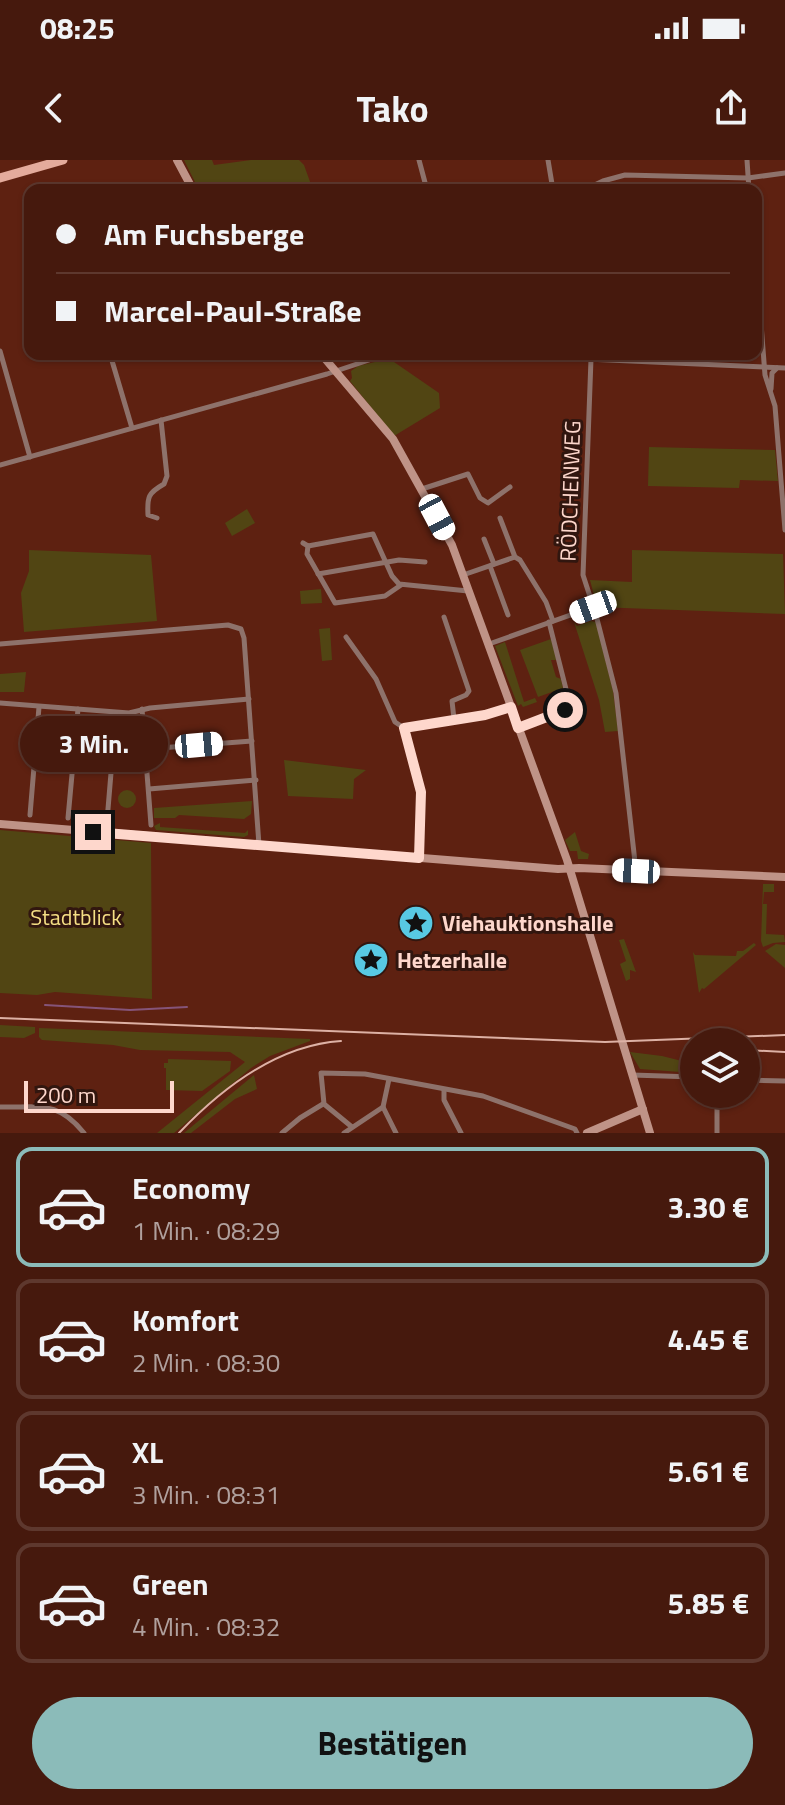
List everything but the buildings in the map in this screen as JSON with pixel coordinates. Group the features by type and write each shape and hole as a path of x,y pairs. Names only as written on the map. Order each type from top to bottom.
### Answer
{"main road":[{"path":"0,178 63,160"}],"street":[{"path":"177,160 190,184"},
{"path":"419,160 425,184"},
{"path":"548,160 552,184"},
{"path":"747,160 748,184"},
{"path":"597,184 625,175 748,178 785,173"},
{"path":"762,340 764,367 775,406 785,530"},
{"path":"0,351 30,457"},
{"path":"112,360 132,428"},
{"path":"326,360 382,424 452,545 569,869 650,1133"},
{"path":"0,465 369,360"},
{"name":"RÖDCHENWEG","path":"588,360 583,575 616,693 636,871"},
{"path":"627,360 785,368"},
{"path":"771,390 770,380 777,368"},
{"path":"157,518 148,515 147,498 164,484 167,476 161,420"},
{"path":"422,489 468,474 480,498 488,503 510,487"},
{"path":"500,518 515,557 520,560 546,602 568,697 567,706 561,713 518,728"},
{"path":"401,585 385,596 338,604 331,600 305,545 373,534 392,576 401,585 469,591"},
{"path":"484,539 508,615"},
{"path":"463,575 515,557"},
{"path":"318,574 399,560 425,562"},
{"path":"488,644 593,607"},
{"path":"444,617 469,691 452,701 454,719"},
{"path":"0,644 235,625 244,634 259,846"},
{"path":"346,637 376,679 395,722 404,728 421,792 419,858"},
{"path":"0,705 129,713 142,709 249,699"},
{"path":"30,815 39,707"},
{"path":"404,728 485,715 511,707"},
{"path":"68,818 78,709"},
{"path":"142,709 151,825"},
{"path":"107,821 116,713"},
{"path":"146,749 252,741"},
{"path":"149,789 256,780"},
{"path":"0,824 569,869 785,877"},
{"path":"352,1127 324,1104 321,1073 345,1071 499,1100 575,1129 577,1133"},
{"path":"632,1075 680,1077"},
{"path":"389,1079 383,1107 396,1133"},
{"path":"760,1080 785,1081"},
{"path":"444,1090 444,1100 461,1133"},
{"path":"282,1133 324,1104"},
{"path":"0,1107 55,1108 73,1120 84,1133"},
{"path":"344,1133 383,1107"},
{"path":"717,1108 717,1133"},
{"path":"587,1133 643,1109"}],"green space":[{"path":"184,160 212,160 214,165 251,160 299,160 311,184 196,184"},
{"path":"395,360 439,393 440,408 394,436 350,381 351,371 358,366"},
{"path":"649,447 775,450 778,481 740,480 739,488 648,486"},
{"path":"247,509 255,523 232,536 225,523"},
{"path":"29,550 151,555 157,621 24,632 21,593 29,571"},
{"path":"632,550 783,554 785,614 597,607 590,580 632,582"},
{"path":"321,589 322,603 301,604 300,591"},
{"path":"574,622 577,626 596,622 613,691 618,731 605,732 599,700"},
{"path":"330,628 332,660 322,661 319,629"},
{"path":"551,639 557,660 551,660 563,688 538,697 520,650"},
{"path":"505,642 524,702 535,698 537,702 518,706 495,646"},
{"path":"26,672 24,692 0,692 0,674"},
{"path":"284,760 366,770 354,779 353,799 288,796"},
{"path":"127,790 136,799 127,808 118,799"},
{"path":"252,801 251,814 244,819 179,815 175,818 154,818 154,808"},
{"path":"160,823 160,827 245,833 248,830 248,835 156,830 154,826"},
{"name":"Stadtblick","path":"0,830 151,843 152,999 55,992 37,995 0,993"},
{"path":"575,832 581,851 589,854 588,859 578,859 577,851 570,851 565,840"},
{"path":"763,884 774,884 774,892 764,892 763,904 767,904 766,934 784,935 785,942 763,947 761,941"},
{"path":"624,939 636,972 630,970 630,979 626,981 620,964 626,961 619,940"},
{"path":"754,943 756,945 699,993 693,952 695,955 736,956 737,951 743,951"},
{"path":"776,944 785,945 785,968 765,951"},
{"path":"0,1025 35,1027 35,1033 24,1038 0,1037"},
{"path":"39,1028 310,1041 270,1056 251,1068 174,1133 157,1133 245,1062 230,1052 140,1050 42,1040"},
{"path":"630,1052 680,1060 680,1072 640,1069"},
{"path":"168,1059 231,1061 230,1071 202,1091 166,1090 164,1063 168,1063"},
{"path":"254,1075 257,1089 235,1099 191,1133 184,1133"}],"waterway":[{"path":"45,1005 130,1010 187,1007"}],"railway":[{"path":"0,1018 605,1042 785,1035"},
{"path":"179,1133 233,1085 273,1060 318,1044 341,1041"},
{"path":"760,1051 785,1052"}],"place":[{"name":"Viehauktionshalle","path":"416,923"},
{"name":"Hetzerhalle","path":"371,960"}],"route":[{"path":"93,832 419,858 421,792 404,728 485,715 511,707 518,728 565,710"}]}
